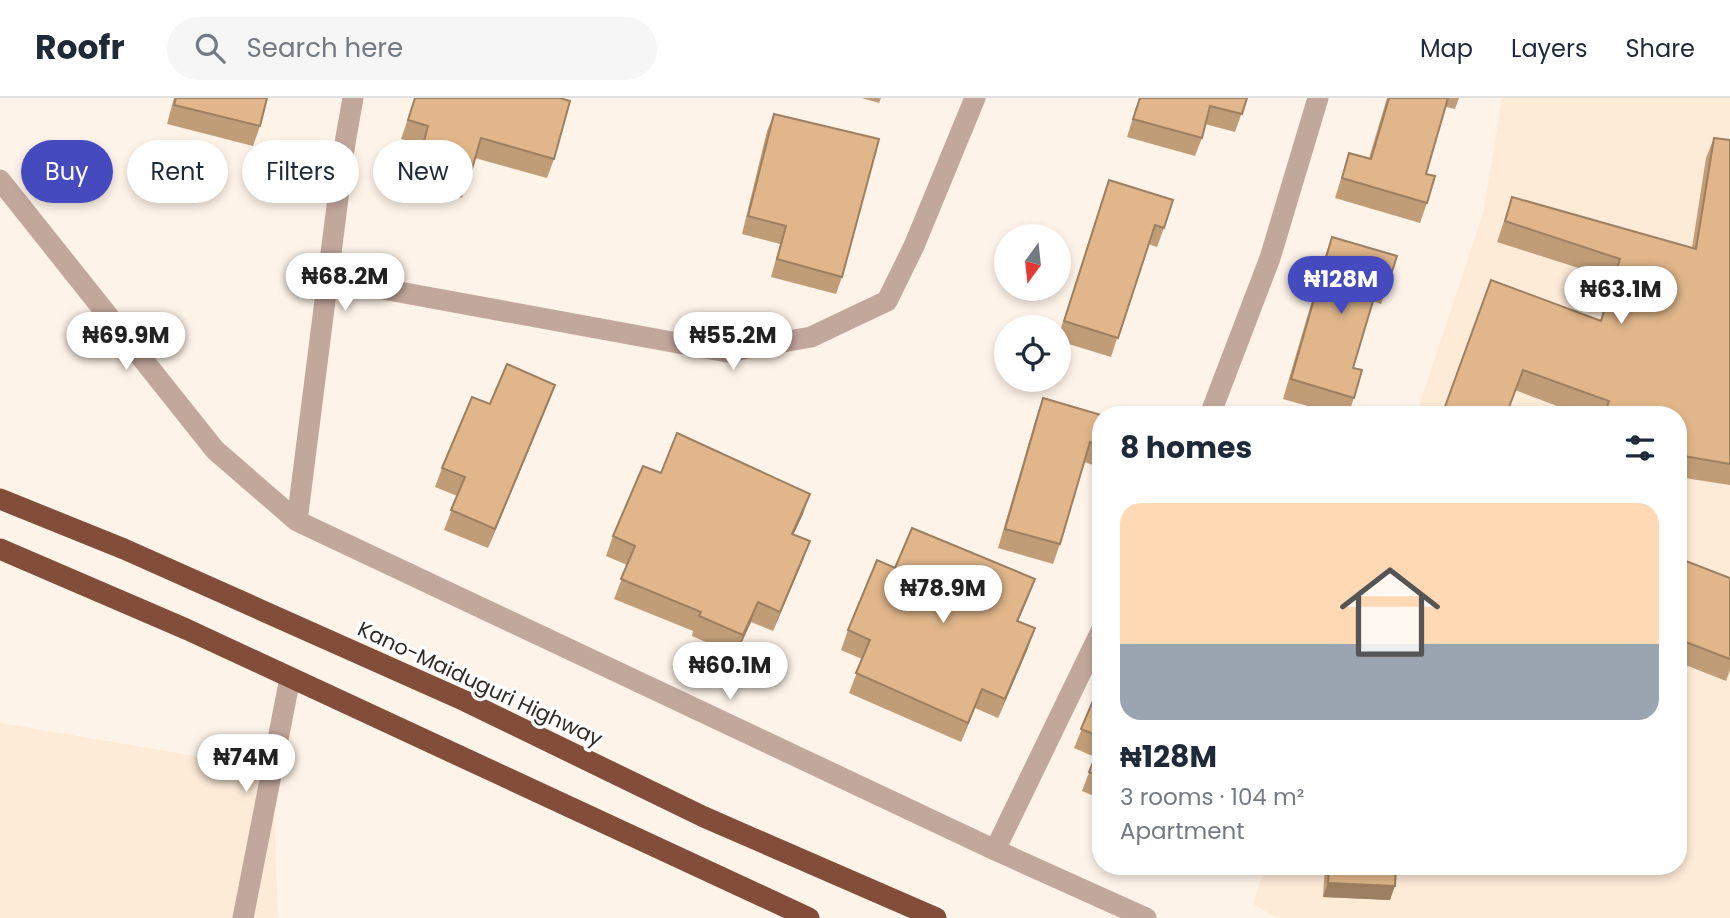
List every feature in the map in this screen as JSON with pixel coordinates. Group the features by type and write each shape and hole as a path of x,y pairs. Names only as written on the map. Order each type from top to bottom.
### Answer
{"highway":[{"name":"Kano-Maiduguri Highway","path":"0,499 124,550 465,701 704,817 936,918"},
{"path":"0,549 186,629 809,918"}],"street":[{"path":"297,521 353,98"},
{"path":"328,279 727,352 811,337 887,302 914,246 975,98"},
{"path":"1213,406 1270,258 1318,98"},
{"path":"0,180 215,450 297,521 995,850 1146,918"},
{"path":"995,850 1092,650"},
{"path":"243,918 290,678"}],"shaded area":[{"path":"1502,98 1730,98 1730,918 1278,918 1253,904 1262,875 1687,875 1687,406 1419,406 1484,210"},
{"path":"0,723 272,769 278,918 0,918"}],"building":[{"path":"176,98 267,98 260,126 174,105"},
{"path":"415,98 560,98 570,101 554,159 481,138 473,165 473,140 424,140 428,126 408,120"},
{"path":"1140,98 1247,98 1242,114 1210,106 1202,138 1133,119"},
{"path":"1389,98 1448,98 1426,174 1435,176 1427,203 1342,178 1349,153 1371,159"},
{"path":"774,114 879,139 842,277 777,259 786,226 748,216"},
{"path":"1714,138 1730,140 1730,464 1687,457 1687,406 1607,406 1609,401 1523,370 1509,406 1445,406 1491,280 1601,321 1620,259 1505,221 1512,197 1696,249"},
{"path":"1109,180 1173,200 1164,228 1155,225 1118,338 1071,323 1071,315 1066,315"},
{"path":"1332,237 1397,256 1388,284 1379,281 1353,368 1362,370 1354,398 1291,379"},
{"path":"507,364 555,385 495,529 451,510 465,477 442,468 472,397 490,404"},
{"path":"1043,398 1092,412 1092,443 1090,442 1060,544 1005,529"},
{"path":"677,433 810,494 792,534 810,541 780,612 758,602 743,635 699,616 701,612 621,579 635,546 613,536 643,466 661,473"},
{"path":"912,528 1035,579 1017,621 1035,628 1005,699 982,689 968,723 856,673 870,640 848,630 877,560 895,568"},
{"path":"1687,561 1730,578 1730,659 1687,642"},
{"path":"1092,703 1092,733 1081,729"},
{"path":"1328,875 1396,875 1395,886 1328,883"}]}
